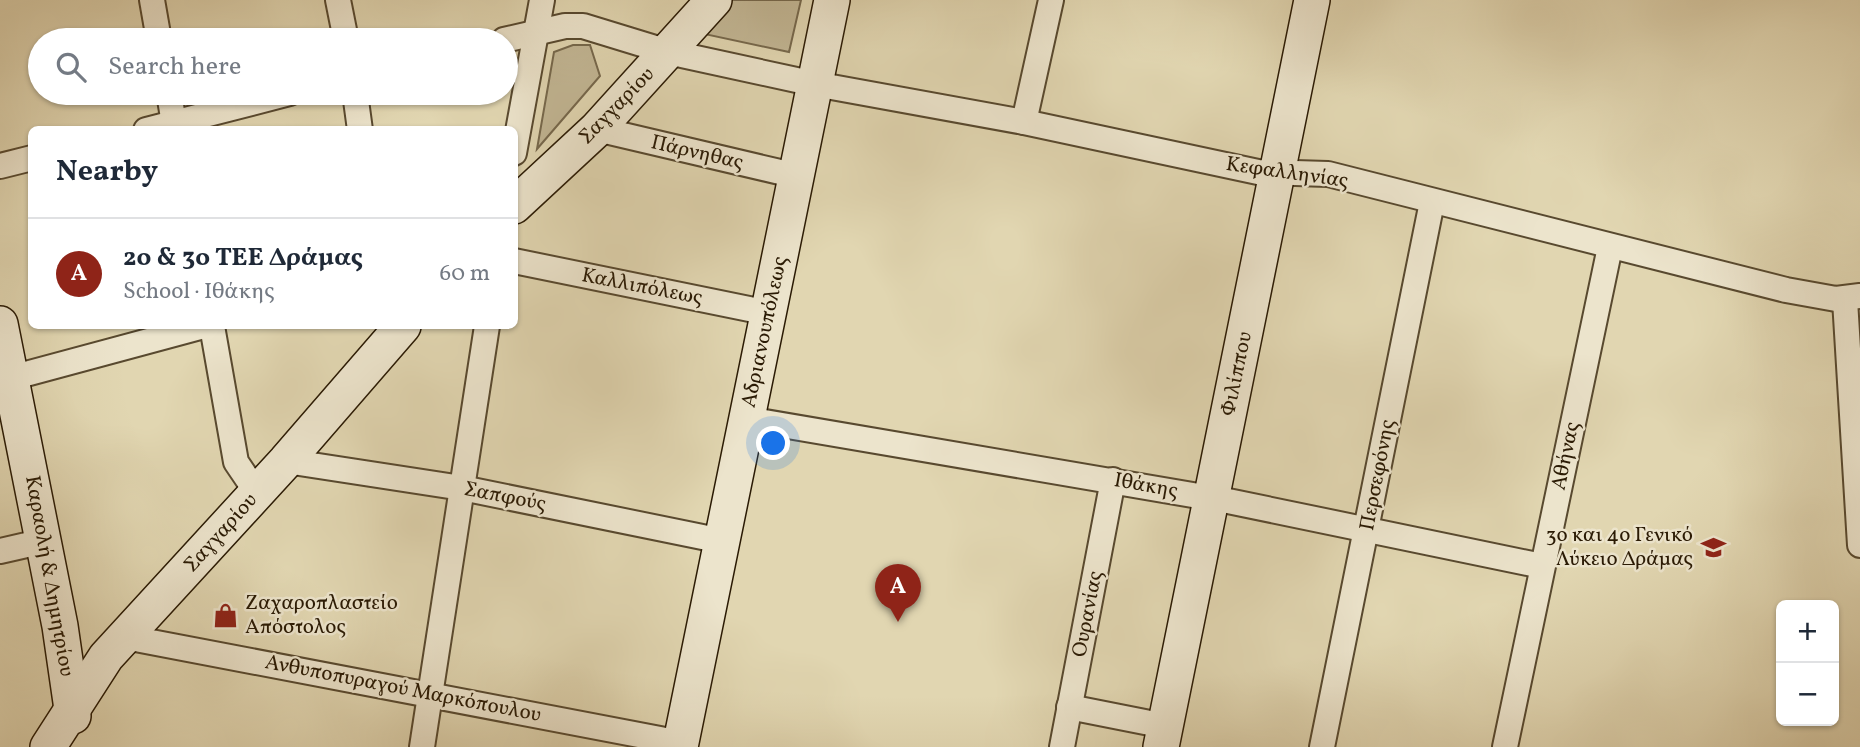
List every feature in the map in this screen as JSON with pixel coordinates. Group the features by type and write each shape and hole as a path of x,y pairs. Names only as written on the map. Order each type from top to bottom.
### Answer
{"street":[{"path":"152,0 157,28"},
{"path":"338,0 343,28"},
{"path":"518,130 542,0"},
{"name":"Σαγγαρίου","path":"518,202 597,130 714,0"},
{"name":"Αδριανουπόλεως","path":"681,745 832,0"},
{"path":"1024,122 1051,0"},
{"name":"Φιλίππου","path":"1163,737 1279,175 1312,0"},
{"name":"Κεφαλληνίας","path":"518,37 583,26 668,52 815,84 1024,122 1279,175 1328,174 1786,290 1852,298"},
{"path":"171,105 175,126 248,105"},
{"path":"357,105 359,126"},
{"name":"Πάρνηθας","path":"597,130 797,176"},
{"path":"0,166 28,159"},
{"name":"Περσεφόνης","path":"1322,747 1432,202"},
{"name":"Αθήνας","path":"1505,747 1610,247"},
{"name":"Καλλιπόλεως","path":"518,262 769,313"},
{"path":"1852,298 1860,545"},
{"name":"Καραολή & Δημητρίου","path":"0,324 5,379 44,541 77,747"},
{"path":"5,379 193,329"},
{"path":"213,329 237,466 257,493"},
{"name":"Σαγγαρίου","path":"48,747 97,669 286,461 400,329"},
{"path":"422,747 487,329"},
{"name":"Ιθάκης","path":"747,419 1211,498 1542,566"},
{"name":"Σαπφούς","path":"286,461 462,488 722,541"},
{"name":"Ουρανίας","path":"1062,747 1113,480"},
{"path":"0,551 44,541"},
{"name":"Ανθυποπυραγού Μαρκόπουλου","path":"125,638 430,693 681,745"},
{"path":"1069,707 1163,737"}],"shaded area":[{"path":"724,0 801,0 789,52 695,32"},
{"path":"573,45 590,45 600,76 537,149 554,52"}],"place":[{"name":"3ο και 4ο Γενικό Λύκειο Δράμας","path":"1713,547"},
{"name":"Ζαχαροπλαστείο Απόστολος","path":"225,615"},
{"name":"2ο & 3ο ΤΕΕ Δράμας","path":"898,622"}]}
